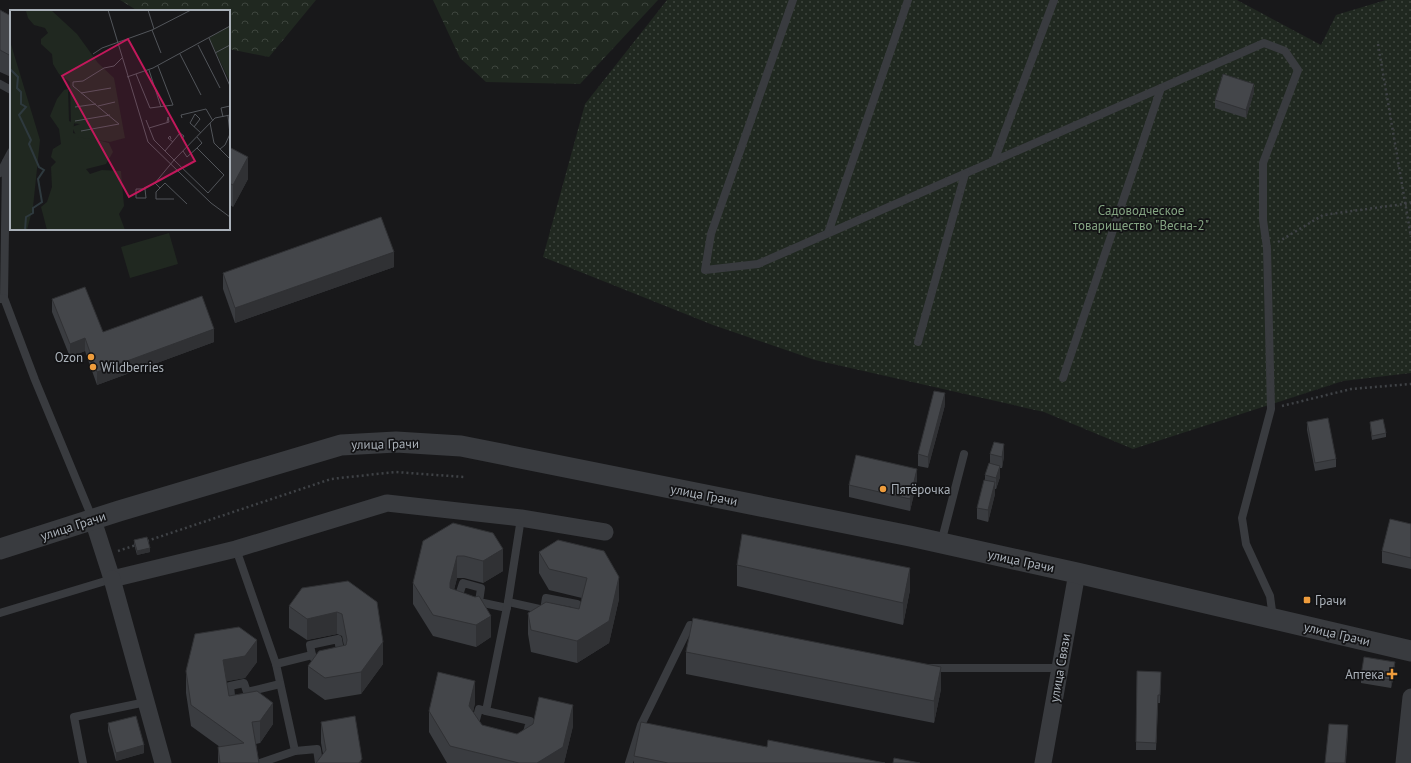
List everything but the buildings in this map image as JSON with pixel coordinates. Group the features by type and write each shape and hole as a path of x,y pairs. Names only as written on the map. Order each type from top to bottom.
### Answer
{"street":[{"name":"улица Грачи","path":"0,549 127,509 341,445 396,442 461,446 1077,573 1411,651"},
{"path":"112,579 236,549 387,503 521,518 605,532"},
{"path":"93,520 112,579 146,702 149,727 163,763"},
{"name":"улица Связи","path":"1043,763 1077,573"},
{"path":"1404,763 1411,698"}],"lane":[{"path":"793,0 711,234 705,270 758,264 1264,43 1285,51 1290,57 1298,70 1263,163 1263,220 1267,248 1271,409 1242,518 1246,544 1270,596 1273,619"},
{"path":"828,233 908,0"},
{"path":"994,161 1054,0"},
{"path":"0,84 10,89"},
{"path":"1063,378 1161,88"},
{"path":"0,173 10,154"},
{"path":"6,162 2,299 93,520"},
{"path":"918,342 965,174"},
{"path":"941,544 964,454"},
{"path":"486,711 508,605 521,518"},
{"path":"236,549 276,664 295,752"},
{"path":"0,613 112,579"},
{"path":"462,608 455,606 463,583 481,588 477,613"},
{"path":"551,618 543,617 546,598 577,604 574,623 566,622"},
{"path":"479,602 544,610"},
{"path":"629,763 690,625 714,629"},
{"path":"338,640 342,662 318,667 312,655 310,644 338,640"},
{"path":"276,664 312,655"},
{"path":"922,668 1060,668"},
{"path":"239,711 233,712 230,686 244,683 246,695 280,684"},
{"path":"84,763 74,717 146,702"},
{"path":"481,737 474,727 479,709 530,721 525,741 519,744"},
{"path":"260,763 295,752 316,749 319,763"}],"path":[{"path":"1378,44 1411,237"},
{"path":"1267,248 1323,215 1411,203"},
{"path":"1271,409 1351,389 1411,384"},
{"path":"104,556 331,479 395,472 464,477"}],"green space":[{"path":"120,0 316,0 269,57 230,49 230,10 136,10"},
{"path":"433,0 658,0 580,84 486,82 460,58"},
{"name":"Садоводческое товарищество \"Весна-2\"","path":"667,0 1237,0 1321,45 1336,15 1386,0 1411,0 1411,373 1343,381 1133,449 1044,412 815,360 713,325 543,257 585,104"},
{"path":"169,233 178,264 130,278 121,247"}],"place":[{"name":"Ozon","path":"91,357"},
{"name":"Wildberries","path":"93,367"},
{"name":"Пятёрочка","path":"883,489"},
{"name":"Грачи","path":"1307,600"},
{"name":"Аптека","path":"1392,674"}]}
